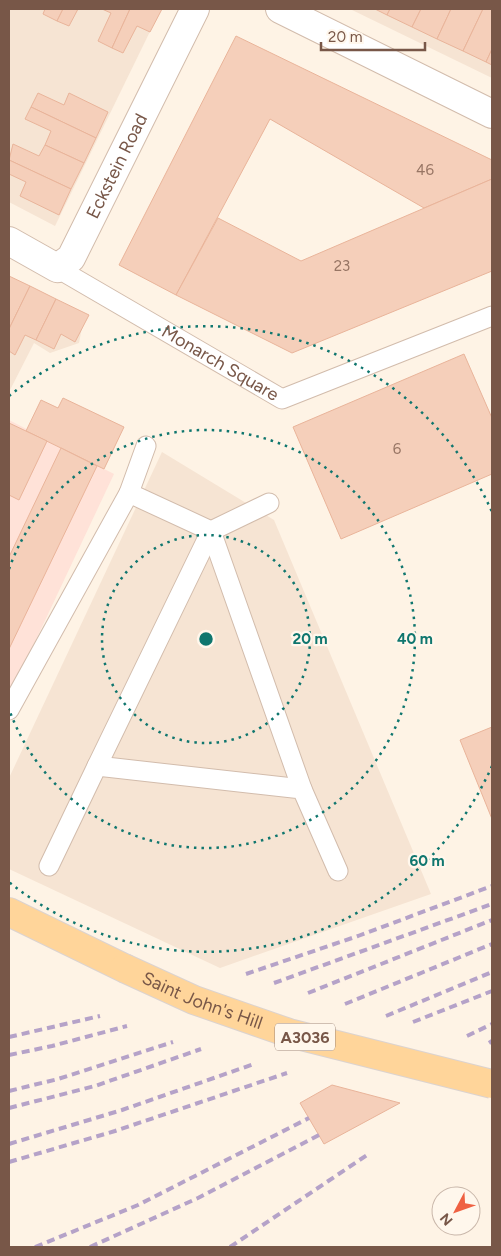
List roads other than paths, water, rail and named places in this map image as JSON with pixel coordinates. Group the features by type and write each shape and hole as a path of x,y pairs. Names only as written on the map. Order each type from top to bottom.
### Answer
{"main road":[{"name":"Saint John's Hill","path":"9,912 194,1000 288,1033 492,1084"}],"street":[{"name":"Eckstein Road","path":"57,268 71,258 195,9"},
{"path":"280,9 492,114"},
{"path":"9,241 57,268"}],"lane":[{"name":"Monarch Square","path":"57,268 282,399 492,316"},
{"path":"9,710 129,493 146,446"},
{"path":"129,493 211,531 302,789 338,871"},
{"path":"49,866 211,531 269,503"},
{"path":"96,766 302,789"}],"railway":[{"path":"246,974 358,936 492,886"},
{"path":"274,983 492,904"},
{"path":"308,993 492,920"},
{"path":"345,1004 492,944"},
{"path":"386,1016 492,972"},
{"path":"413,1022 492,991"},
{"path":"9,1037 100,1016"},
{"path":"467,1036 492,1024"},
{"path":"9,1055 52,1046 127,1026"},
{"path":"9,1091 58,1079 173,1042"},
{"path":"9,1108 95,1086 201,1049"},
{"path":"9,1144 122,1110 254,1064"},
{"path":"9,1162 115,1131 287,1073"},
{"path":"35,1247 138,1205 309,1118"},
{"path":"90,1247 198,1198 319,1135"},
{"path":"230,1247 367,1155"}]}
